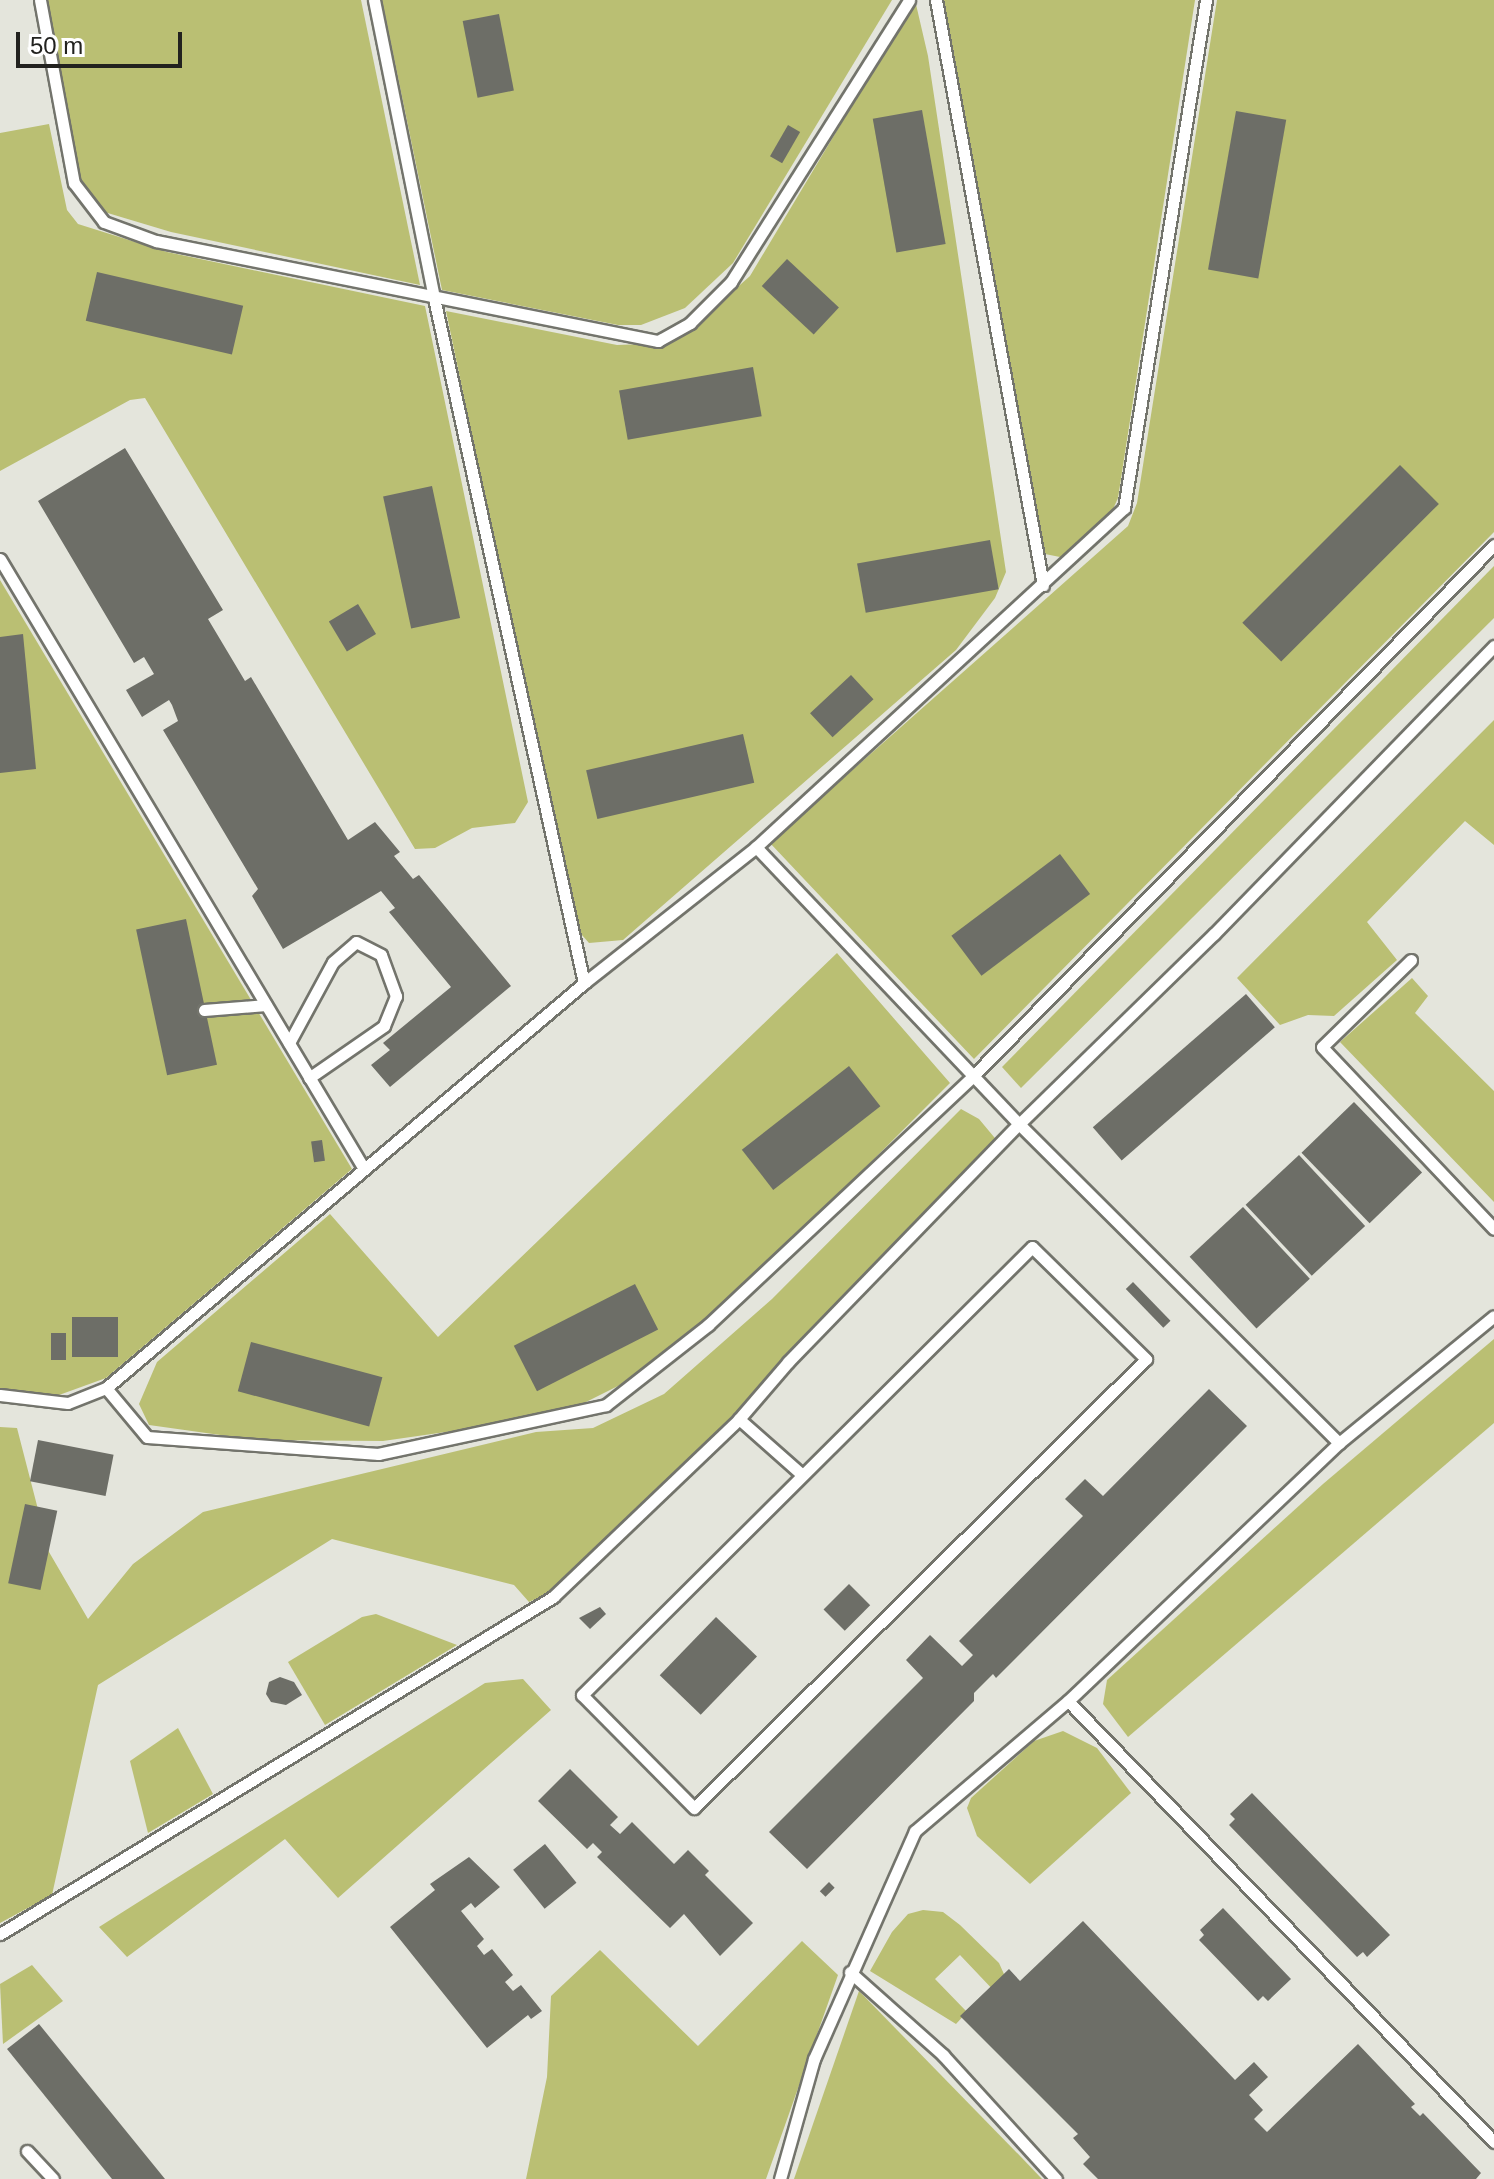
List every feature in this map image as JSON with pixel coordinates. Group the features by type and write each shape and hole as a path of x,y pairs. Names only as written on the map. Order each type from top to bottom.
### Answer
{"lane":[{"path":"40,0 74,183 104,222 156,241 658,341 690,323 731,282 909,0"},
{"path":"374,0 434,298 584,983"},
{"path":"936,0 1043,585"},
{"path":"0,1395 68,1403 106,1388 584,983 756,847 1124,508 1206,0"},
{"path":"106,1388 147,1437 378,1454 606,1405 708,1325 975,1074 1494,545"},
{"path":"0,559 364,1169"},
{"path":"0,1934 553,1597 739,1419 788,1362 1019,1124 1214,934 1494,646"},
{"path":"756,847 975,1074 1019,1124 1339,1443"},
{"path":"289,1043 333,962 356,942 381,955 396,996 384,1026 309,1078"},
{"path":"1411,960 1322,1047 1494,1229"},
{"path":"204,1010 266,1005"},
{"path":"1032,1247 1146,1359 694,1808 582,1695 800,1473 1032,1247"},
{"path":"780,2179 814,2059 915,1831 1068,1701 1339,1443 1494,1316"},
{"path":"739,1419 800,1473"},
{"path":"1068,1701 1494,2142"},
{"path":"850,1972 943,2055 1056,2179"},
{"path":"27,2151 53,2179"}],"green space":[{"path":"47,0 361,0 420,285 171,232 91,208 78,175"},
{"path":"382,0 892,0 733,263 685,308 641,325 618,325 442,290"},
{"path":"915,0 928,56 1006,572 995,598 956,650 623,940 589,943 574,926 446,311 617,345 644,344 695,325 750,276"},
{"path":"939,0 1195,0 1118,498 1109,518 1065,558 1030,551"},
{"path":"1217,0 1494,0 1494,532 974,1059 770,843 1128,526 1137,503"},
{"path":"49,124 67,210 78,224 167,252 425,306 528,802 515,823 472,828 435,848 415,849 145,398 130,400 0,471 0,133"},
{"path":"1494,566 1494,618 1021,1088 1002,1067"},
{"path":"0,580 352,1169 106,1378 48,1399 0,1389"},
{"path":"1494,720 1494,845 1465,821 1367,922 1397,960 1334,1016 1308,1015 1280,1025 1237,978"},
{"path":"837,953 950,1083 750,1283 636,1377 584,1403 530,1420 383,1441 256,1440 149,1425 139,1404 157,1362 330,1214 438,1337"},
{"path":"1412,978 1428,996 1415,1013 1494,1091 1494,1202 1340,1042"},
{"path":"961,1109 979,1119 999,1143 584,1568 551,1592 529,1602 514,1585 332,1539 98,1685 52,1895 0,1923 0,1427 17,1428 49,1552 88,1619 133,1564 203,1512 536,1432 593,1428 664,1394 772,1299"},
{"path":"1494,1339 1494,1423 1128,1737 1103,1704 1107,1680 1323,1484"},
{"path":"376,1614 457,1645 325,1725 288,1662 362,1617"},
{"path":"523,1679 551,1710 338,1898 285,1839 127,1957 99,1927 485,1683"},
{"path":"178,1728 213,1794 148,1833 130,1761"},
{"path":"1063,1731 1097,1748 1131,1793 1030,1884 977,1836 967,1808 971,1798 1034,1741"},
{"path":"923,1910 943,1912 960,1925 999,1963 1008,1983 997,1994 960,1955 935,1979 967,2012 956,2024 870,1971 892,1932 908,1914"},
{"path":"802,1941 838,1975 766,2179 526,2179 547,2077 551,1996 600,1950 698,2046"},
{"path":"32,1965 63,2001 3,2044 0,1984"},
{"path":"859,1991 1022,2158 1042,2179 794,2179"}],"building":[{"path":"499,14 514,91 478,98 463,21"},
{"path":"922,110 946,244 896,253 873,119"},
{"path":"1236,111 1286,120 1258,278 1208,270"},
{"path":"788,125 800,132 782,163 770,156"},
{"path":"787,259 839,307 814,334 762,286"},
{"path":"97,272 243,306 232,354 86,321"},
{"path":"753,367 762,416 628,440 619,391"},
{"path":"125,448 223,610 208,619 245,681 251,677 348,840 375,822 400,852 394,856 413,879 419,875 511,986 390,1087 371,1065 390,1050 383,1043 451,987 389,912 395,908 381,891 283,949 252,896 258,889 163,730 178,721 172,705 169,700 142,717 126,690 154,674 144,657 134,663 38,501"},
{"path":"1400,465 1439,504 1281,662 1242,623"},
{"path":"432,486 460,618 411,628 383,496"},
{"path":"990,540 999,589 866,613 857,563"},
{"path":"358,604 376,634 347,652 329,622"},
{"path":"23,634 36,769 0,773 0,637"},
{"path":"851,675 874,699 833,737 810,713"},
{"path":"743,734 754,783 597,819 586,770"},
{"path":"1060,854 1090,894 981,976 951,936"},
{"path":"186,919 217,1065 167,1075 136,930"},
{"path":"1246,994 1275,1027 1122,1160 1093,1127"},
{"path":"849,1066 880,1106 773,1190 742,1150"},
{"path":"1354,1102 1422,1172 1370,1223 1301,1153"},
{"path":"322,1140 325,1161 314,1162 311,1142"},
{"path":"1299,1155 1365,1226 1312,1276 1246,1205"},
{"path":"1243,1207 1310,1279 1256,1328 1190,1257"},
{"path":"1133,1282 1171,1321 1163,1328 1126,1289"},
{"path":"635,1284 658,1329 537,1391 514,1346"},
{"path":"72,1317 118,1317 118,1357 72,1357"},
{"path":"51,1333 66,1333 66,1360 51,1360"},
{"path":"251,1342 382,1377 369,1426 238,1391"},
{"path":"1209,1389 1247,1426 996,1678 993,1674 974,1693 974,1701 807,1869 769,1832 923,1678 906,1660 930,1635 962,1666 973,1655 959,1641 1083,1516 1065,1499 1085,1479 1103,1496"},
{"path":"38,1440 114,1455 106,1496 30,1481"},
{"path":"25,1504 57,1511 40,1590 8,1583"},
{"path":"849,1584 870,1605 845,1631 824,1609"},
{"path":"600,1607 606,1614 590,1629 579,1618"},
{"path":"716,1617 757,1657 701,1715 660,1675"},
{"path":"280,1677 294,1682 302,1695 286,1705 271,1702 266,1694 269,1682"},
{"path":"570,1769 618,1817 610,1825 620,1834 632,1822 674,1864 688,1850 709,1871 705,1875 753,1923 720,1956 684,1914 670,1928 597,1857 602,1852 593,1843 587,1849 538,1801"},
{"path":"1252,1793 1390,1935 1367,1957 1363,1952 1357,1957 1229,1825 1235,1819 1230,1814"},
{"path":"545,1844 576,1883 545,1909 513,1870"},
{"path":"469,1857 500,1887 475,1908 471,1903 461,1911 484,1939 477,1946 484,1955 492,1949 513,1975 505,1982 513,1991 521,1985 542,2011 531,2019 528,2015 487,2048 390,1927 435,1890 430,1884"},
{"path":"829,1882 835,1888 825,1897 820,1891"},
{"path":"1223,1908 1291,1979 1268,2001 1263,1996 1258,2001 1199,1940 1204,1935 1200,1930"},
{"path":"1083,1921 1235,2080 1254,2062 1268,2077 1249,2095 1263,2110 1254,2119 1267,2132 1358,2044 1415,2104 1411,2107 1420,2116 1423,2113 1481,2173 1476,2179 1098,2179 1083,2164 1090,2157 1073,2138 1078,2134 960,2016 1009,1969 1020,1981"},
{"path":"39,2024 165,2179 112,2179 7,2049"}]}
